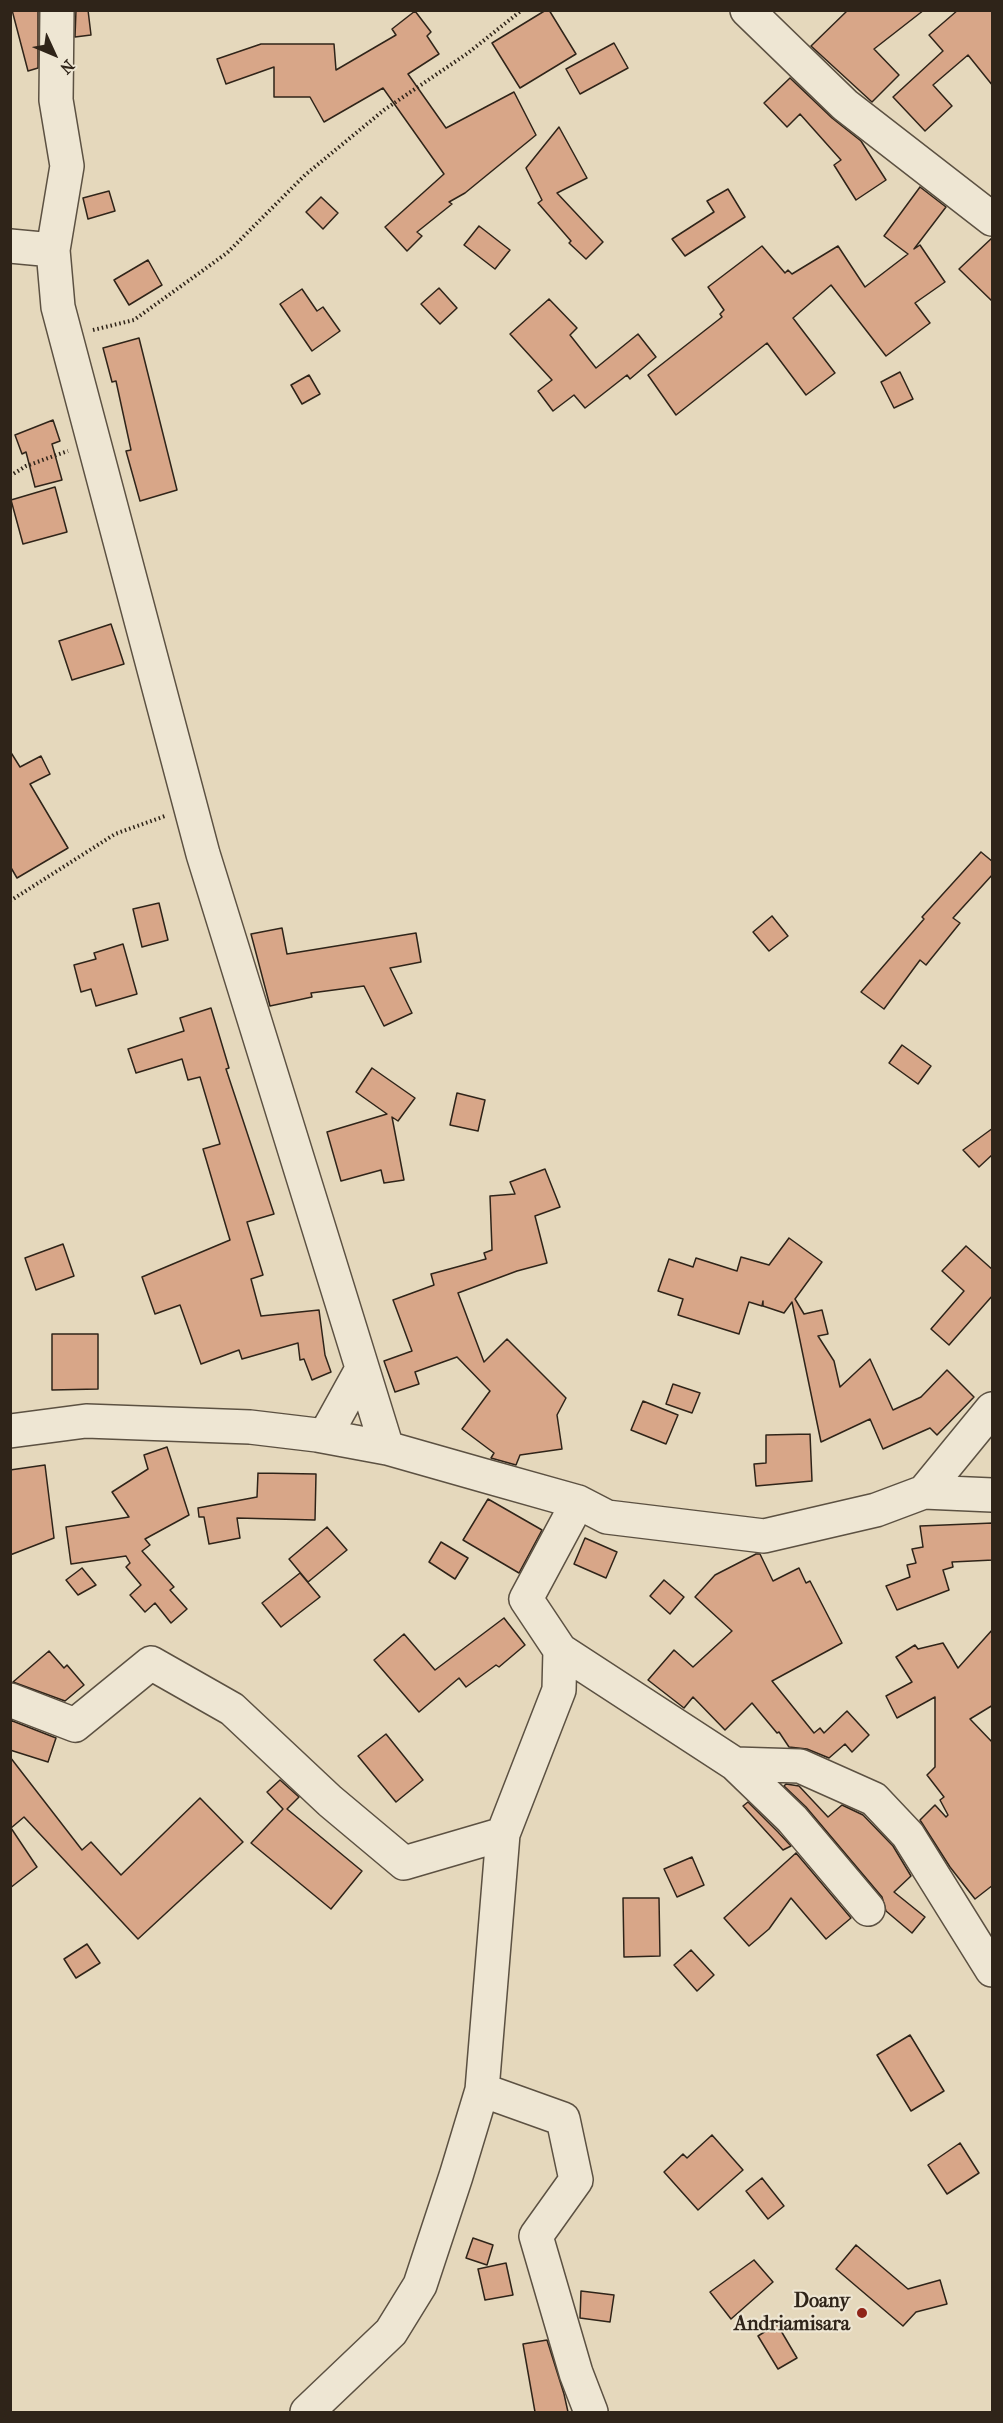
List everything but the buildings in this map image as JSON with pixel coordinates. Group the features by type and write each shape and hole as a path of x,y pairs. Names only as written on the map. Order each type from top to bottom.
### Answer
{"street":[{"path":"57,10 56,100 67,166 52,250 58,307 203,854 387,1448"},
{"path":"747,10 845,105 993,219"},
{"path":"10,246 52,250"},
{"path":"325,1436 362,1369"},
{"path":"924,1492 993,1410"},
{"path":"10,1431 86,1422 250,1427 325,1436 387,1448 578,1502 607,1517 764,1536 876,1510 924,1492 993,1495"},
{"path":"578,1502 526,1599 560,1650 735,1764 792,1819 868,1909"},
{"path":"306,2412 391,2332 420,2284 482,2090 503,1834 559,1690 560,1650"},
{"path":"10,1700 75,1725 151,1663 232,1708 330,1801 404,1863 503,1834"},
{"path":"735,1764 800,1766 874,1799 908,1835 993,1970"},
{"path":"482,2090 563,2119 576,2180 536,2236 576,2373 591,2412"}],"path":[{"path":"67,336 134,320 227,253 305,175 376,117 468,53 522,10"},
{"path":"10,476 26,466 95,442"},
{"path":"10,901 115,834 191,807"}],"place":[{"name":"Doany Andriamisara","path":"862,2313"}]}
